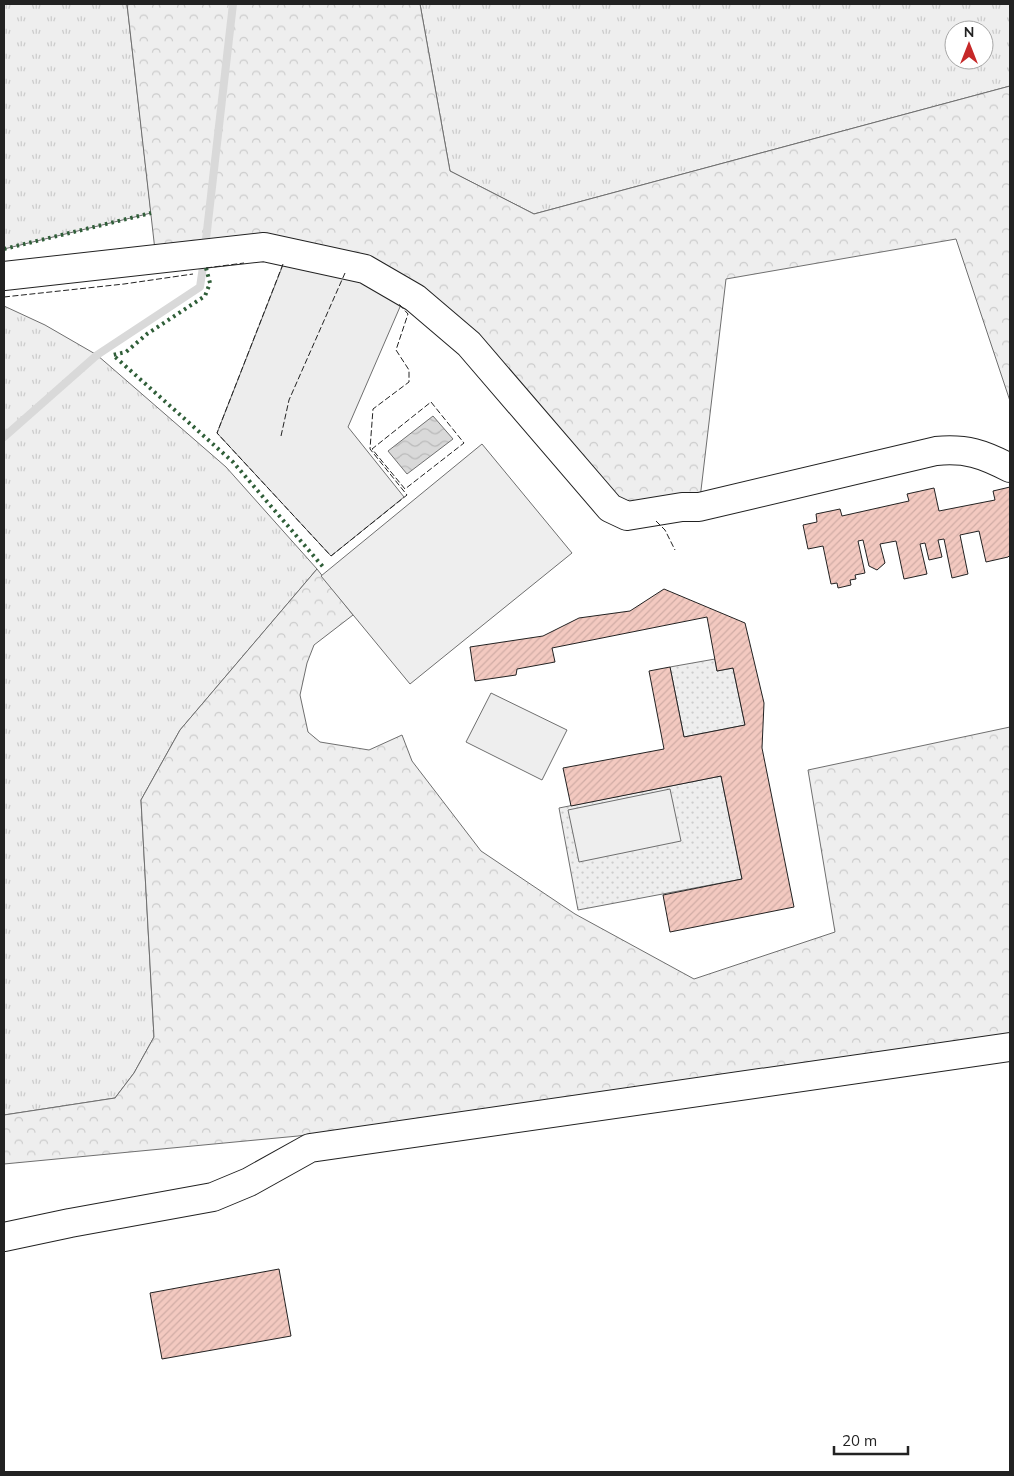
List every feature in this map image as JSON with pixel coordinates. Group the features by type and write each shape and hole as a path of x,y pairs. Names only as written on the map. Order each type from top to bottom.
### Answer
{"lane":[{"path":"4,276 264,247 304,254 365,269 410,295 468,344 587,484 610,508 627,516 682,506 699,507 936,451 958,449 986,456 1010,468"},
{"path":"4,1238 70,1222 213,1197 249,1182 310,1148 1010,1046"}],"green space":[{"path":"4,4 127,4 151,213 4,249"},
{"path":"127,4 420,4 450,171 534,214 1010,86 1010,401 956,239 726,279 699,507 627,516 415,298 304,255 156,259"},
{"path":"420,4 1010,4 1010,86 534,214 450,171"},
{"path":"4,306 45,325 97,355 226,467 317,569 180,730 141,800 154,1037 134,1073 115,1098 4,1115"},
{"path":"482,444 572,553 410,684 321,576"},
{"path":"317,569 353,615 314,645 307,663 300,695 308,732 320,742 369,750 402,735 412,761 481,851 575,914 694,979 835,932 808,770 1010,727 1010,1039 918,1048 298,1136 4,1164 4,1115 115,1098 134,1073 154,1037 141,800 180,730"},
{"path":"715,659 717,671 733,668 745,725 684,737 670,667"},
{"path":"491,693 567,730 542,780 466,742"},
{"path":"721,776 742,879 578,910 559,808"},
{"path":"670,789 681,841 579,862 568,810"}],"shaded area":[{"path":"288,252 406,293 348,427 404,497 331,556 217,433"}],"water":[{"path":"433,416 453,439 407,474 388,451"}],"building":[{"path":"1010,487 1010,555 986,562 979,531 960,535 968,574 952,578 944,539 938,540 942,557 929,560 925,543 920,544 927,574 904,579 896,541 880,544 885,563 877,570 869,566 863,540 858,541 865,573 855,575 856,579 850,580 851,585 838,588 837,583 831,584 823,546 808,549 803,525 817,522 816,514 840,509 842,516 909,501 907,494 934,488 939,511 995,500 993,491"},
{"path":"664,589 745,623 764,703 762,748 794,907 670,932 663,895 742,879 721,776 571,806 563,768 664,749 649,671 670,667 684,737 745,725 733,668 717,671 707,617 552,648 555,662 517,669 516,675 475,681 470,647 543,636 579,618 630,611"},
{"path":"279,1269 291,1336 162,1359 150,1293"}],"waterway":[{"path":"205,248 233,4"},
{"path":"4,437 97,355 200,287 204,260"}],"hedge":[{"path":"4,249 151,213"},
{"path":"206,268 210,283 205,296 147,334 126,352 113,355 233,462 324,568"}],"fence":[{"path":"206,268 244,263"},
{"path":"283,264 217,433 331,556 407,495 370,449 373,409 409,382 409,370 396,350 408,314 399,304"},
{"path":"281,436 289,400 345,273"},
{"path":"4,297 124,284 193,274"},
{"path":"431,402 464,443 405,489 372,449 431,402"},
{"path":"656,521 665,530 675,550"}]}
